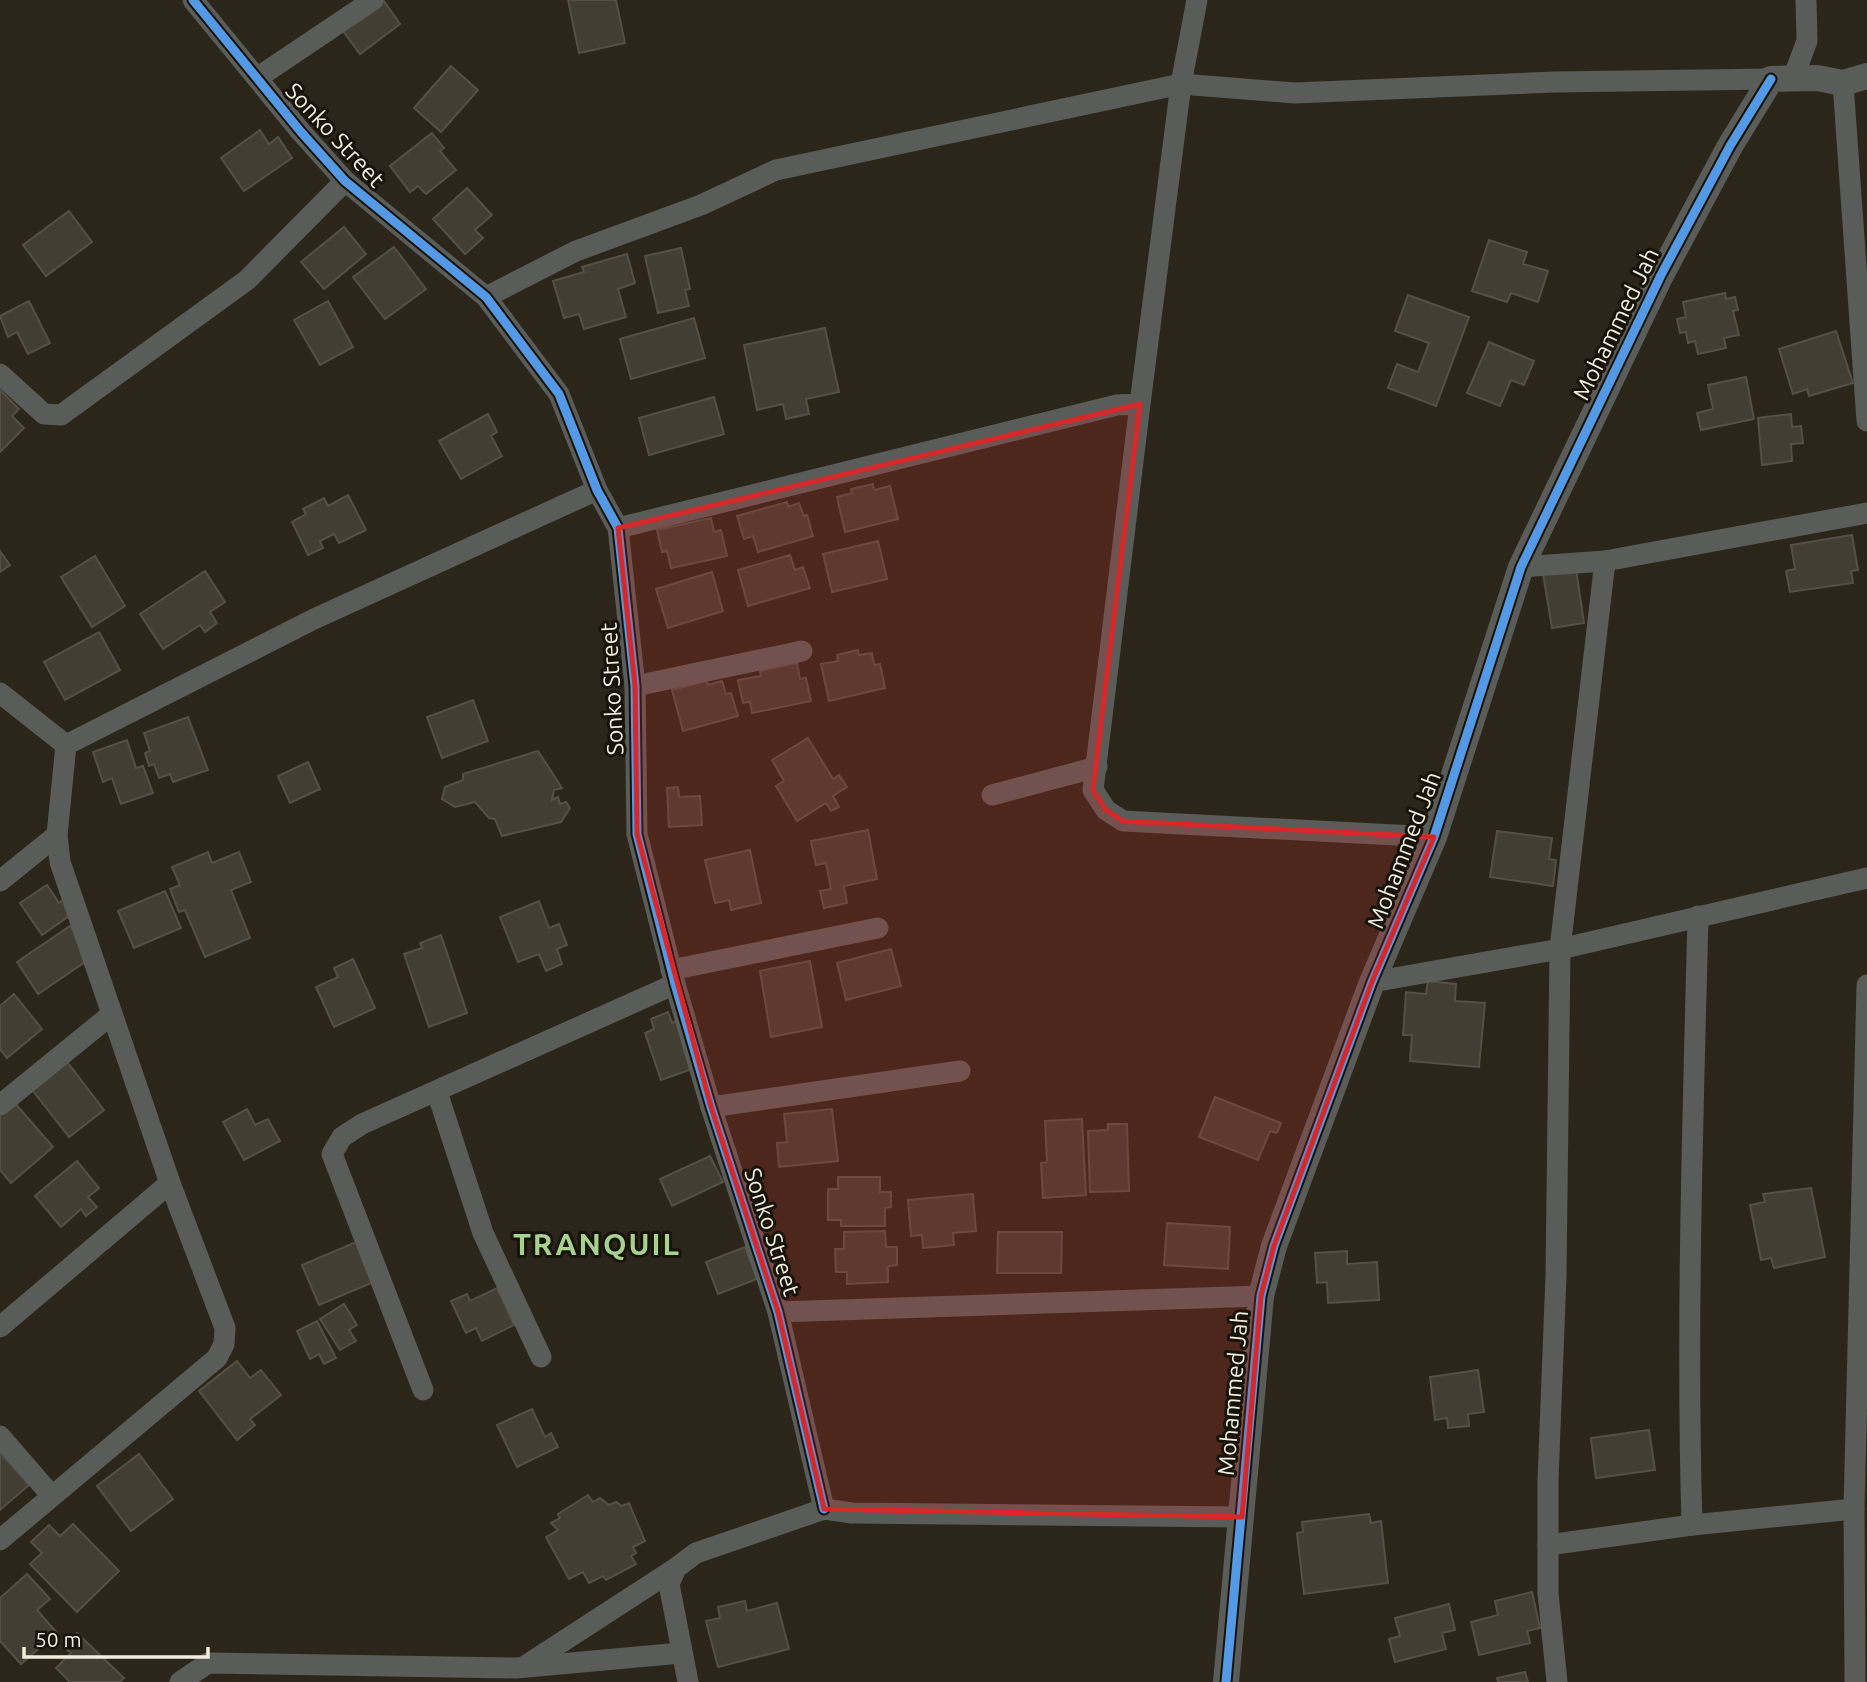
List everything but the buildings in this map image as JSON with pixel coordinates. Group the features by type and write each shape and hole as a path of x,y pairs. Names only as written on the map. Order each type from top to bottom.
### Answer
{"street":[{"name":"Sonko Street","path":"193,0 345,181 486,297 559,394 597,490 618,528 635,686 637,834 673,977 710,1107 778,1312 824,1509"},
{"path":"257,78 373,0"},
{"path":"1197,0 1181,84 1093,790 1106,810 1124,821 1434,837"},
{"path":"1782,78 1807,41 1806,0"},
{"path":"486,297 576,251 701,205 776,170 1181,84 1295,93 1554,82 1782,78 1855,80 1867,421"},
{"name":"Mohammed Jah","path":"1226,1682 1261,1296 1274,1246 1372,982 1434,837 1521,567 1661,275 1730,146 1782,78"},
{"path":"0,374 44,414 61,415 247,280 345,181"},
{"path":"618,528 1117,405 1140,404"},
{"path":"66,745 314,619 597,490"},
{"path":"1521,567 1605,561 1867,513"},
{"path":"1557,1682 1548,1545 1560,948 1605,561"},
{"path":"635,686 802,651"},
{"path":"0,693 66,745"},
{"path":"0,1540 217,1359 224,1344 225,1328 170,1183 60,862 57,835 66,745"},
{"path":"992,795 1097,767"},
{"path":"0,881 57,835"},
{"path":"1372,982 1560,948 1867,878"},
{"path":"1692,1525 1688,1388 1689,1265 1698,916"},
{"path":"423,1390 332,1154 342,1137 362,1124 437,1092 673,977 878,928"},
{"path":"1855,1682 1854,1509 1867,985"},
{"path":"0,1105 112,1014"},
{"path":"710,1107 960,1071"},
{"path":"437,1092 483,1233 541,1357"},
{"path":"0,1327 170,1183"},
{"path":"778,1312 1261,1296"},
{"path":"0,1436 51,1495"},
{"path":"500,1682 696,1553 824,1509 852,1513 1242,1517"},
{"path":"1548,1545 1692,1525 1854,1509"},
{"path":"676,1568 669,1584 688,1682"},
{"path":"180,1682 208,1663 522,1668 681,1653"}],"highlighted area":[{"path":"1140,404 1093,790 1106,810 1123,821 1434,837 1372,982 1274,1246 1261,1296 1242,1517 824,1509 778,1312 711,1107 637,834 635,686 618,528"}],"cycle path":[{"path":"193,0 301,132 345,181 486,297 559,394 597,490 618,528 635,686 637,834 675,984 711,1107 778,1312 824,1509"},
{"path":"1226,1682 1261,1296 1274,1246 1372,982 1434,837 1521,567 1661,275 1730,146 1771,79"}],"district":[{"name":"TRANQUIL","path":"597,1245"}]}
